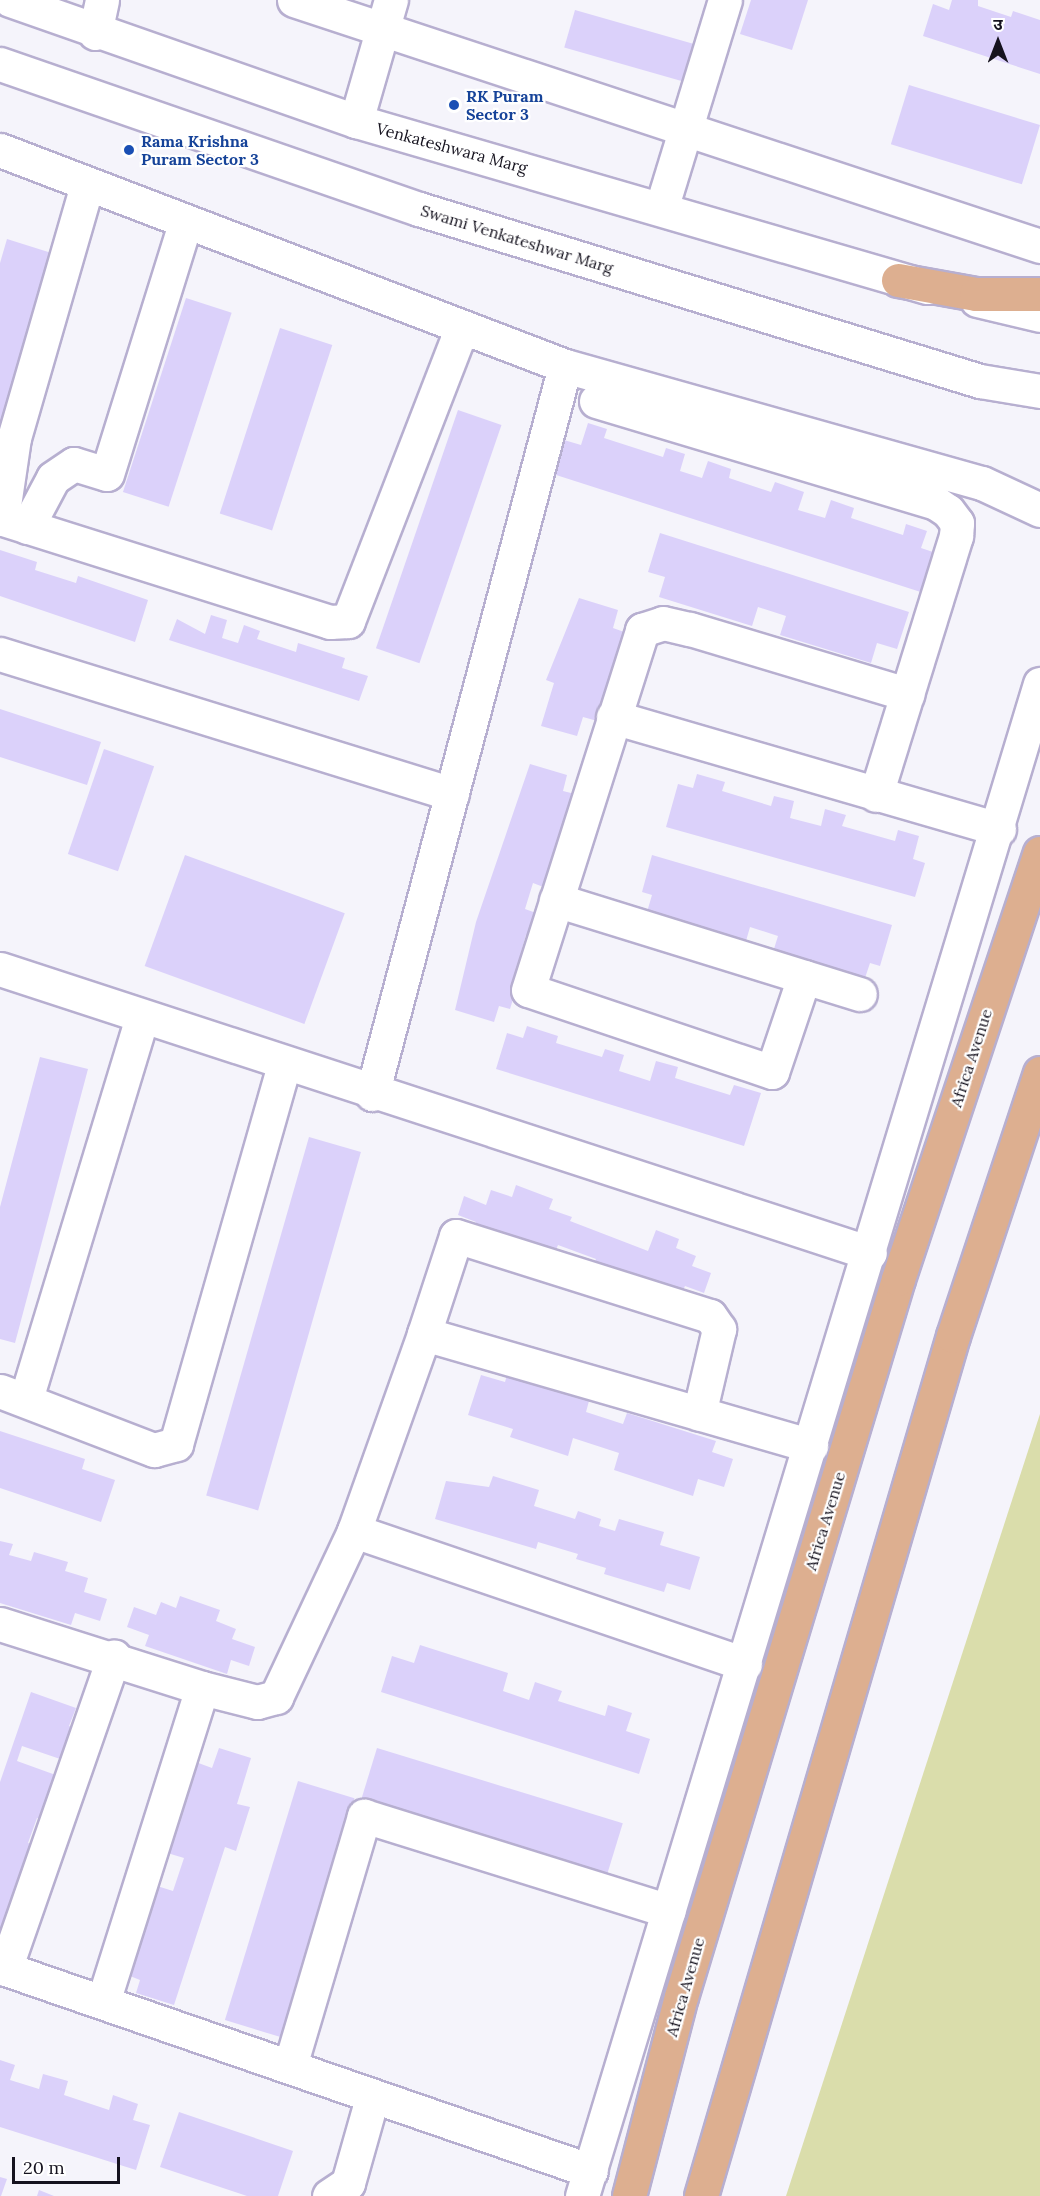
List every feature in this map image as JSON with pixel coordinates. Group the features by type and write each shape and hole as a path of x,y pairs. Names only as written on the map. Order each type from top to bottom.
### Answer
{"main road":[{"path":"898,280 976,294 1040,294"},
{"name":"Africa Avenue","path":"629,2196 681,1997 898,1279 1040,853"},
{"path":"701,2196 950,1347 1040,1072"}],"street":[{"name":"Venkateshwara Marg","path":"10,0 95,33 356,122 662,206 898,280"},
{"path":"95,33 102,0"},
{"path":"294,0 387,14 687,128 1040,246"},
{"path":"662,206 725,0"},
{"path":"356,122 387,14"},
{"name":"Swami Venkateshwar Marg","path":"0,64 419,209 980,381 1040,391"},
{"path":"0,150 461,329 565,366 982,483 1040,510"},
{"path":"10,521 14,438 87,185"},
{"path":"10,521 53,478 74,464 107,474 184,223"},
{"path":"898,280 1040,315"},
{"path":"10,521 330,622 348,621 461,329"},
{"path":"372,1094 565,366"},
{"path":"596,400 936,503 948,511 957,523 956,536 876,795"},
{"path":"804,977 772,1072 528,990 642,630 663,623 907,694"},
{"path":"0,654 452,794"},
{"path":"114,1656 3,1968 290,2066 587,2184 999,829 1040,684"},
{"path":"613,717 999,829"},
{"path":"556,900 860,994"},
{"path":"0,969 284,1066 870,1253"},
{"path":"142,1017 13,1395 154,1450 176,1444 284,1066"},
{"path":"0,1624 114,1656 202,1688 257,1702 285,1689 354,1531 456,1236 710,1316 719,1329 699,1414"},
{"path":"424,1334 811,1446"},
{"path":"354,1531 745,1664"},
{"path":"103,2002 202,1688"},
{"path":"290,2066 364,1816 669,1911"},
{"path":"329,2196 348,2183 372,2098"}],"green space":[{"path":"1040,1414 1040,2196 786,2196"}],"building":[{"path":"751,0 808,0 792,50 740,34"},
{"path":"952,0 978,0 978,6 1011,17 1013,11 1040,20 1040,74 923,36 933,4 949,10"},
{"path":"575,10 701,46 690,84 564,47"},
{"path":"909,85 1040,125 1022,184 891,144"},
{"path":"7,239 61,256 0,438 0,263"},
{"path":"186,298 232,313 169,507 123,492"},
{"path":"280,328 332,345 272,530 220,513"},
{"path":"458,410 501,425 419,663 376,648"},
{"path":"588,423 607,429 604,438 663,457 666,448 685,454 680,471 702,478 708,461 731,469 729,478 771,492 775,482 804,492 798,510 825,518 831,500 854,508 851,518 903,535 906,524 927,531 921,548 942,555 930,595 553,474 564,440 581,445"},
{"path":"660,533 909,612 897,649 877,643 871,663 780,635 786,616 758,607 752,626 659,597 665,577 648,572"},
{"path":"0,550 37,562 35,570 76,583 78,576 148,600 135,642 0,596"},
{"path":"579,598 618,610 613,628 627,633 601,722 583,717 577,736 541,726 554,683 546,680"},
{"path":"211,615 227,620 222,638 238,643 244,625 260,631 257,639 296,652 298,643 345,658 342,668 368,676 359,701 169,640 177,619 205,634"},
{"path":"0,709 101,742 87,785 0,757"},
{"path":"104,749 154,766 118,871 68,854"},
{"path":"530,764 567,775 563,791 575,794 546,888 533,883 525,909 539,914 532,936 526,935 521,952 527,954 510,1009 499,1006 494,1022 455,1010 476,922"},
{"path":"697,774 725,782 722,791 771,806 774,796 794,801 790,818 821,826 825,809 846,815 842,826 895,841 898,830 919,836 913,859 925,863 915,897 666,827 678,784 693,788"},
{"path":"185,855 345,913 304,1024 145,966"},
{"path":"652,855 892,925 880,966 870,963 865,978 773,952 778,936 750,927 746,941 647,912 652,895 642,892"},
{"path":"527,1026 558,1036 556,1043 602,1057 605,1049 624,1055 619,1071 650,1081 656,1061 678,1067 675,1078 730,1095 734,1085 761,1093 744,1146 496,1069 507,1033 523,1038"},
{"path":"40,1057 88,1069 15,1343 0,1339 0,1207"},
{"path":"309,1137 361,1152 258,1510 206,1496"},
{"path":"516,1185 553,1199 549,1209 572,1217 570,1221 648,1251 656,1230 679,1239 676,1248 696,1256 692,1266 711,1273 704,1293 685,1286 680,1297 592,1268 596,1259 558,1245 553,1257 473,1227 476,1222 458,1215 464,1196 486,1205 491,1190 512,1197"},
{"path":"481,1375 505,1382 507,1375 589,1401 586,1412 623,1424 627,1413 716,1441 712,1452 733,1459 724,1487 698,1479 693,1496 614,1470 619,1453 573,1438 568,1456 510,1437 513,1429 468,1415"},
{"path":"0,1431 85,1459 82,1469 115,1480 101,1522 0,1488"},
{"path":"493,1476 539,1490 534,1506 575,1519 578,1511 601,1519 599,1526 615,1531 619,1519 664,1532 660,1545 700,1557 690,1590 667,1583 664,1592 604,1574 606,1568 576,1559 578,1554 538,1542 536,1549 435,1519 446,1481 489,1487"},
{"path":"0,1541 13,1544 9,1555 31,1561 34,1552 68,1562 65,1571 88,1578 84,1592 107,1599 100,1621 75,1613 71,1625 0,1603"},
{"path":"180,1596 220,1610 216,1621 236,1629 232,1639 255,1647 249,1666 231,1660 227,1674 145,1646 149,1635 127,1627 134,1607 156,1615 161,1602 176,1608"},
{"path":"420,1645 508,1673 503,1691 529,1700 535,1682 562,1691 558,1701 605,1716 608,1705 632,1713 626,1731 650,1739 639,1774 381,1692 392,1656 414,1663"},
{"path":"31,1692 76,1708 69,1726 80,1730 69,1762 22,1746 17,1761 64,1778 48,1822 37,1818 28,1843 40,1847 0,1957 0,1782"},
{"path":"219,1748 251,1758 237,1804 250,1807 236,1851 225,1847 174,2005 136,1993 140,1980 125,1974 154,1885 173,1891 184,1858 164,1852 193,1761 212,1768"},
{"path":"377,1748 623,1823 606,1877 361,1802"},
{"path":"298,1781 354,1798 281,2037 225,2020"},
{"path":"0,2060 15,2065 10,2080 39,2089 43,2074 68,2081 64,2095 109,2110 113,2095 138,2104 133,2120 150,2125 136,2170 0,2127"},
{"path":"179,2112 293,2151 278,2196 247,2196 160,2167"},
{"path":"0,2177 7,2179 1,2196 0,2196"},
{"path":"39,2190 54,2196 37,2196"}],"place":[{"name":"RK Puram Sector 3","path":"454,105"},
{"name":"Rama Krishna Puram Sector 3","path":"129,150"}]}
